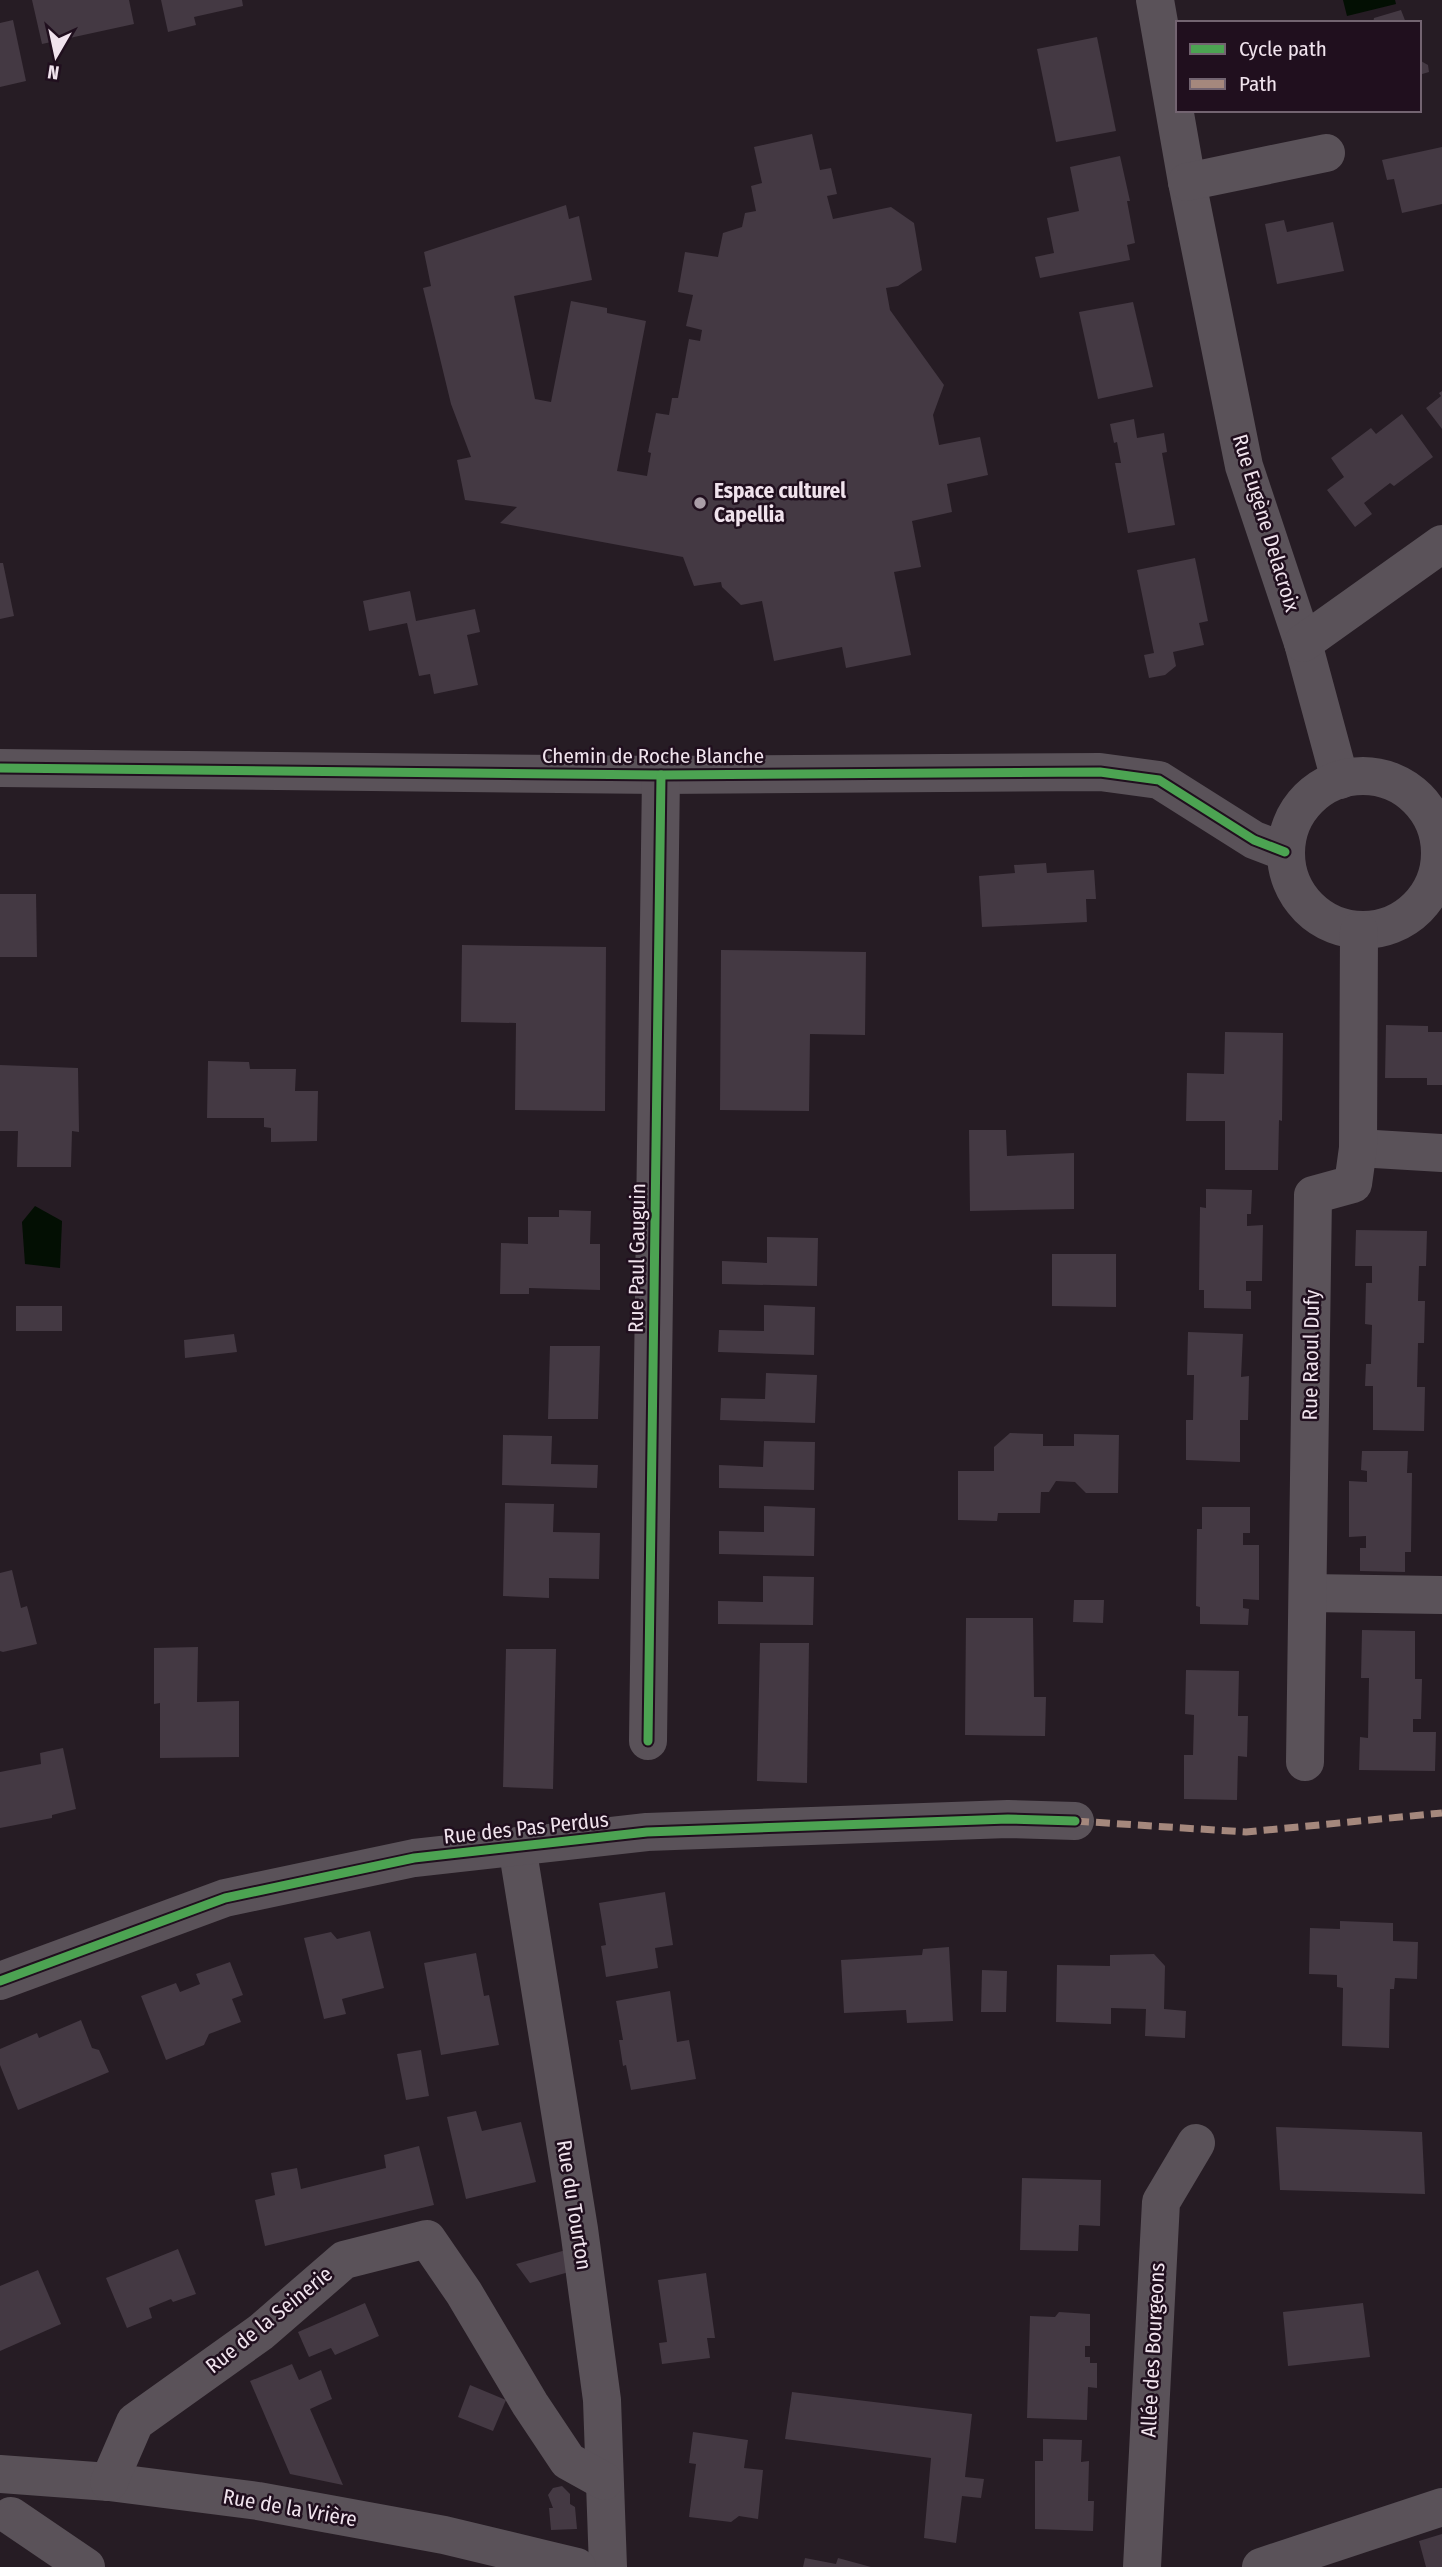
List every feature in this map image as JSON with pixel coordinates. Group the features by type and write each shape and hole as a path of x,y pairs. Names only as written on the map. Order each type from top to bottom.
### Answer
{"street":[{"name":"Rue Eugène Delacroix","path":"1155,0 1187,181 1244,466 1303,643 1340,780"},
{"path":"1187,181 1326,153"},
{"path":"1303,643 1442,544"},
{"name":"Chemin de Roche Blanche","path":"0,768 661,775 1100,772 1159,780 1254,840 1285,852"},
{"name":"Rue Paul Gauguin","path":"648,1741 661,775"},
{"path":"1365,775 1390,781 1435,806 1441,864 1434,885 1421,905 1403,919 1382,928 1359,931 1336,926 1315,914 1299,897 1289,876 1285,852 1289,828 1300,807 1318,790 1340,780 1365,775"},
{"name":"Rue Raoul Dufy","path":"1305,1762 1313,1195 1353,1184 1358,1148 1359,931"},
{"path":"1358,1148 1442,1153"},
{"path":"1308,1593 1442,1595"},
{"name":"Rue des Pas Perdus","path":"0,1981 225,1898 414,1858 647,1832 1008,1819 1075,1821"},
{"name":"Rue du Tourton","path":"517,1846 579,2229 601,2386 608,2567"},
{"name":"Allée des Bourgeons","path":"1142,2567 1161,2202 1196,2143"},
{"name":"Rue de la Seinerie","path":"108,2482 135,2422 261,2332 344,2260 427,2239 464,2293 530,2404 568,2461 604,2481"},
{"path":"4,2474 6,2522 86,2567"},
{"name":"Rue de la Vrière","path":"4,2474 108,2482 258,2501 444,2535 577,2567"},
{"path":"1261,2567 1442,2507"}],"shaded area":[{"path":"1343,0 1395,0 1396,4 1347,16"},
{"path":"35,1206 62,1221 60,1268 25,1264 22,1222"}],"building":[{"path":"32,0 129,0 134,24 42,44"},
{"path":"161,0 242,0 243,6 194,17 196,25 168,32"},
{"path":"1401,10 1405,21 1373,21 1374,18"},
{"path":"13,20 26,81 0,87 0,23"},
{"path":"1097,37 1116,131 1056,142 1037,49"},
{"path":"1421,61 1428,65 1429,72 1421,74"},
{"path":"812,134 820,170 831,168 837,194 827,196 833,219 891,207 914,223 922,270 898,286 886,288 890,310 944,385 933,415 939,445 980,437 988,475 947,484 952,512 912,521 921,567 894,572 911,655 846,668 842,647 774,661 762,601 741,605 722,587 721,582 694,586 683,557 500,523 517,507 465,500 457,460 471,457 451,404 423,288 431,286 424,252 566,205 569,219 579,216 592,280 514,296 535,399 551,402 571,301 607,308 607,313 646,321 617,471 647,476 651,453 648,452 656,413 669,415 672,398 678,398 689,339 700,341 702,330 686,326 693,295 678,292 685,252 718,257 723,233 742,227 745,213 756,211 751,186 762,183 754,147"},
{"path":"1442,147 1442,204 1402,213 1394,179 1387,180 1382,160"},
{"path":"1120,156 1130,201 1127,201 1135,243 1127,245 1130,260 1040,278 1035,257 1054,253 1047,218 1079,211 1070,167"},
{"path":"1284,220 1287,232 1333,222 1344,271 1277,284 1265,224"},
{"path":"1133,302 1153,387 1098,399 1079,312"},
{"path":"1442,391 1442,429 1426,408 1441,396 1439,393"},
{"path":"1402,414 1433,457 1394,486 1390,483 1364,503 1372,514 1355,527 1327,490 1344,477 1331,458 1371,428 1376,434"},
{"path":"1134,419 1137,438 1164,433 1167,452 1162,453 1175,525 1128,533 1115,463 1121,463 1110,424"},
{"path":"1195,558 1208,621 1199,623 1204,645 1173,652 1176,666 1165,675 1149,678 1144,655 1154,653 1137,570"},
{"path":"0,563 3,563 14,616 0,619"},
{"path":"410,591 416,621 475,609 480,632 467,635 478,685 434,694 430,674 419,676 407,623 369,631 363,601"},
{"path":"1046,863 1047,873 1094,870 1096,899 1086,899 1087,922 982,927 979,876 1015,873 1014,865"},
{"path":"0,894 36,894 37,957 0,957"},
{"path":"462,945 606,947 605,1111 515,1110 516,1023 461,1022"},
{"path":"721,950 866,952 865,1035 810,1034 809,1111 720,1110"},
{"path":"1386,1025 1428,1026 1428,1032 1442,1032 1442,1085 1427,1085 1427,1078 1385,1078"},
{"path":"1225,1032 1283,1033 1282,1121 1279,1120 1278,1170 1225,1170 1225,1121 1186,1121 1187,1073 1224,1074"},
{"path":"208,1061 249,1062 250,1069 296,1069 295,1091 318,1091 317,1141 271,1142 271,1128 264,1127 264,1118 207,1118"},
{"path":"0,1065 78,1068 79,1132 72,1131 71,1167 17,1167 18,1131 0,1131"},
{"path":"969,1130 1006,1130 1007,1156 1074,1153 1074,1209 970,1211"},
{"path":"1206,1189 1252,1190 1251,1214 1247,1214 1247,1226 1263,1225 1262,1281 1246,1281 1246,1291 1251,1291 1251,1309 1204,1308 1204,1290 1199,1290 1200,1207 1206,1208"},
{"path":"559,1210 591,1211 590,1244 600,1244 600,1290 529,1288 529,1294 500,1294 501,1243 528,1244 528,1217 559,1217"},
{"path":"1356,1230 1427,1231 1426,1266 1419,1266 1418,1301 1425,1301 1424,1343 1418,1343 1417,1387 1425,1387 1424,1431 1373,1430 1373,1386 1365,1386 1366,1364 1371,1364 1372,1325 1365,1324 1366,1283 1372,1283 1372,1266 1355,1266"},
{"path":"767,1237 818,1238 817,1286 722,1284 722,1261 767,1263"},
{"path":"1052,1254 1116,1254 1116,1307 1052,1306"},
{"path":"764,1305 815,1307 814,1355 718,1352 719,1330 764,1331"},
{"path":"16,1306 62,1306 62,1331 16,1331"},
{"path":"1188,1332 1243,1334 1241,1377 1249,1376 1248,1420 1240,1420 1240,1462 1186,1460 1186,1420 1193,1420 1194,1375 1187,1375"},
{"path":"234,1334 237,1352 185,1358 184,1340"},
{"path":"550,1346 600,1346 598,1419 548,1419"},
{"path":"766,1373 817,1375 815,1423 720,1420 721,1398 765,1399"},
{"path":"1010,1433 1043,1434 1043,1446 1074,1446 1074,1434 1119,1435 1118,1493 1086,1493 1075,1482 1056,1481 1049,1492 1041,1492 1040,1513 998,1513 997,1521 958,1520 958,1471 994,1471 994,1447"},
{"path":"503,1435 552,1436 551,1464 598,1465 597,1488 502,1485"},
{"path":"764,1441 815,1442 814,1490 719,1488 719,1465 763,1467"},
{"path":"1362,1451 1408,1451 1407,1473 1412,1473 1411,1552 1405,1552 1405,1572 1360,1571 1360,1548 1366,1548 1366,1536 1349,1537 1349,1481 1367,1482 1367,1471 1361,1470"},
{"path":"505,1503 554,1504 553,1532 600,1533 599,1579 549,1578 549,1598 503,1596"},
{"path":"764,1506 815,1508 814,1556 719,1554 719,1531 764,1532"},
{"path":"1202,1507 1250,1507 1250,1533 1243,1533 1243,1545 1259,1545 1259,1600 1243,1599 1243,1608 1249,1609 1248,1625 1200,1624 1200,1607 1196,1606 1197,1529 1202,1529"},
{"path":"12,1570 21,1608 27,1606 37,1644 3,1652 0,1651 0,1573"},
{"path":"763,1576 814,1577 813,1625 718,1624 718,1601 763,1602"},
{"path":"1074,1600 1104,1600 1103,1623 1073,1622"},
{"path":"966,1618 1033,1618 1034,1697 1046,1697 1045,1736 965,1735"},
{"path":"1362,1630 1415,1631 1415,1679 1422,1679 1421,1719 1413,1719 1413,1732 1436,1732 1435,1771 1359,1770 1360,1737 1368,1738 1369,1678 1361,1678"},
{"path":"760,1643 809,1643 807,1783 757,1781"},
{"path":"198,1647 197,1702 239,1701 239,1757 160,1758 160,1703 154,1704 154,1648"},
{"path":"506,1649 556,1649 553,1789 503,1787"},
{"path":"1186,1670 1239,1671 1238,1716 1248,1716 1247,1757 1238,1756 1237,1800 1184,1799 1184,1755 1193,1755 1194,1715 1185,1714"},
{"path":"63,1748 76,1809 52,1815 52,1818 0,1828 0,1772 41,1764 40,1753"},
{"path":"665,1892 673,1945 655,1948 658,1968 606,1977 601,1946 606,1945 599,1903"},
{"path":"1340,1921 1393,1923 1393,1941 1418,1942 1417,1979 1395,1978 1394,1989 1390,1989 1389,2048 1342,2046 1343,1988 1337,1987 1337,1975 1309,1974 1310,1928 1340,1929"},
{"path":"370,1931 384,1988 342,1999 346,2014 324,2019 304,1938 331,1932 337,1939"},
{"path":"949,1947 953,2021 907,2023 906,2010 844,2013 841,1960 922,1955 923,1949"},
{"path":"476,1953 484,1996 489,1995 499,2045 441,2055 424,1963"},
{"path":"1154,1954 1165,1966 1164,2009 1186,2011 1185,2038 1145,2036 1146,2009 1111,2008 1111,2024 1056,2022 1057,1965 1110,1966 1110,1955"},
{"path":"230,1962 243,1995 232,1999 241,2022 209,2034 204,2045 166,2060 141,1996 176,1983 180,1992 200,1984 196,1974"},
{"path":"982,1970 1007,1971 1006,2012 981,2012"},
{"path":"670,1991 677,2042 689,2040 696,2079 631,2090 626,2065 623,2066 619,2040 623,2040 616,2001"},
{"path":"81,2020 92,2048 99,2050 109,2072 18,2110 0,2065 0,2049 37,2033 39,2038"},
{"path":"421,2050 429,2096 406,2100 397,2054"},
{"path":"476,2111 482,2131 521,2122 536,2182 466,2199 447,2117"},
{"path":"1276,2127 1422,2132 1425,2194 1280,2190"},
{"path":"419,2146 434,2205 265,2246 255,2200 275,2195 271,2173 297,2168 301,2189 386,2168 384,2155"},
{"path":"1022,2178 1101,2180 1100,2226 1079,2225 1078,2251 1020,2250"},
{"path":"178,2249 196,2294 173,2302 171,2299 149,2308 152,2318 127,2328 106,2278"},
{"path":"566,2250 569,2272 530,2283 516,2264"},
{"path":"38,2270 61,2324 0,2351 0,2286"},
{"path":"706,2273 715,2338 707,2338 710,2358 662,2364 659,2343 667,2342 658,2280"},
{"path":"365,2303 379,2336 335,2355 331,2348 309,2357 298,2332"},
{"path":"1363,2303 1370,2357 1288,2366 1283,2312"},
{"path":"1059,2312 1090,2314 1090,2346 1085,2346 1085,2357 1090,2357 1090,2363 1097,2363 1097,2388 1088,2387 1087,2420 1027,2418 1030,2316 1055,2317"},
{"path":"292,2364 299,2380 321,2370 332,2399 310,2409 343,2485 290,2474 250,2381"},
{"path":"470,2385 506,2400 493,2431 458,2417"},
{"path":"792,2392 972,2414 965,2477 984,2479 981,2498 962,2496 956,2543 924,2538 931,2458 785,2439"},
{"path":"693,2432 748,2440 744,2468 763,2470 758,2519 739,2516 731,2522 689,2517 696,2464 689,2463"},
{"path":"1043,2439 1082,2440 1081,2462 1089,2461 1088,2501 1094,2501 1093,2531 1035,2529 1035,2461 1043,2461"},
{"path":"562,2486 570,2494 570,2504 575,2507 577,2529 551,2530 549,2508 553,2508 548,2495 553,2488"},
{"path":"1442,2534 1442,2567 1426,2567 1419,2541"},
{"path":"805,2558 836,2564 838,2558 871,2567 803,2567"}],"marked path":[{"path":"1075,1821 1246,1832 1442,1813"}],"cycle path":[{"path":"0,768 661,775 1100,772 1159,780 1254,840 1285,852"},
{"path":"648,1741 661,775"},
{"path":"0,1981 225,1898 414,1858 647,1832 1008,1819 1075,1821"}],"place":[{"name":"Espace culturel Capellia","path":"700,503"}]}
